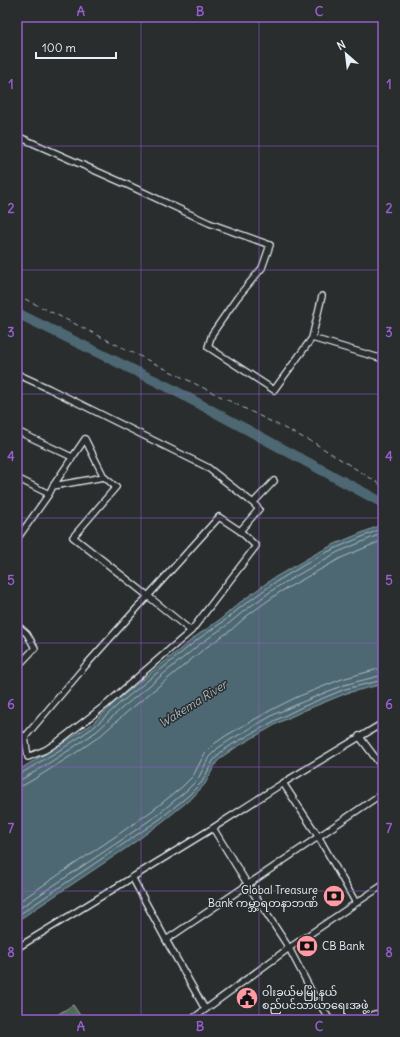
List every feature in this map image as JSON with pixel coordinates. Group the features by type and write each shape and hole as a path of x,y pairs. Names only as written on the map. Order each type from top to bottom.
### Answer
{"street":[{"path":"17,136 130,186 209,224 270,245 262,268 237,298 212,334 208,347 274,390 312,338 322,296"},
{"path":"312,338 383,359"},
{"path":"17,374 207,467 259,509 240,531"},
{"path":"17,431 72,457"},
{"path":"17,539 19,530 49,494 85,439 104,477 116,487 73,537 191,631"},
{"path":"53,486 104,477"},
{"path":"17,478 49,494"},
{"path":"253,503 274,481"},
{"path":"219,518 240,531 256,546 191,631 140,674 108,704 59,741 45,750 28,757 25,737 86,665 219,518"},
{"path":"17,625 27,634 35,648 17,667"},
{"path":"17,948 213,828 282,783 383,723"},
{"path":"17,732 25,737"},
{"path":"360,736 383,768"},
{"path":"282,783 318,836 356,902"},
{"path":"166,940 383,793"},
{"path":"213,828 289,948 313,994 330,1020"},
{"path":"132,877 205,1009"},
{"path":"192,1020 289,948 383,885"},
{"path":"364,1020 373,1014 378,1013 383,1015"}],"green space":[{"path":"73,1005 83,1020 49,1020"}],"water":[{"name":"Wakema River","path":"383,524 383,684 347,693 303,711 280,722 235,748 216,763 205,784 192,798 162,822 128,847 17,921 17,771 92,724 116,701 195,637 272,579 335,544"}],"waterway":[{"path":"17,313 168,387 383,503"}],"ferry route":[{"path":"17,295 316,444 383,486"}],"place":[{"name":"Global Treasure Bank ကမ္ဘာ့ရတနာဘဏ်","path":"334,896"},
{"name":"CB Bank","path":"307,946"},
{"name":"ဝါးခယ်မမြို့နယ် စည်ပင်သာယာရေးအဖွဲ့","path":"247,998"}]}
